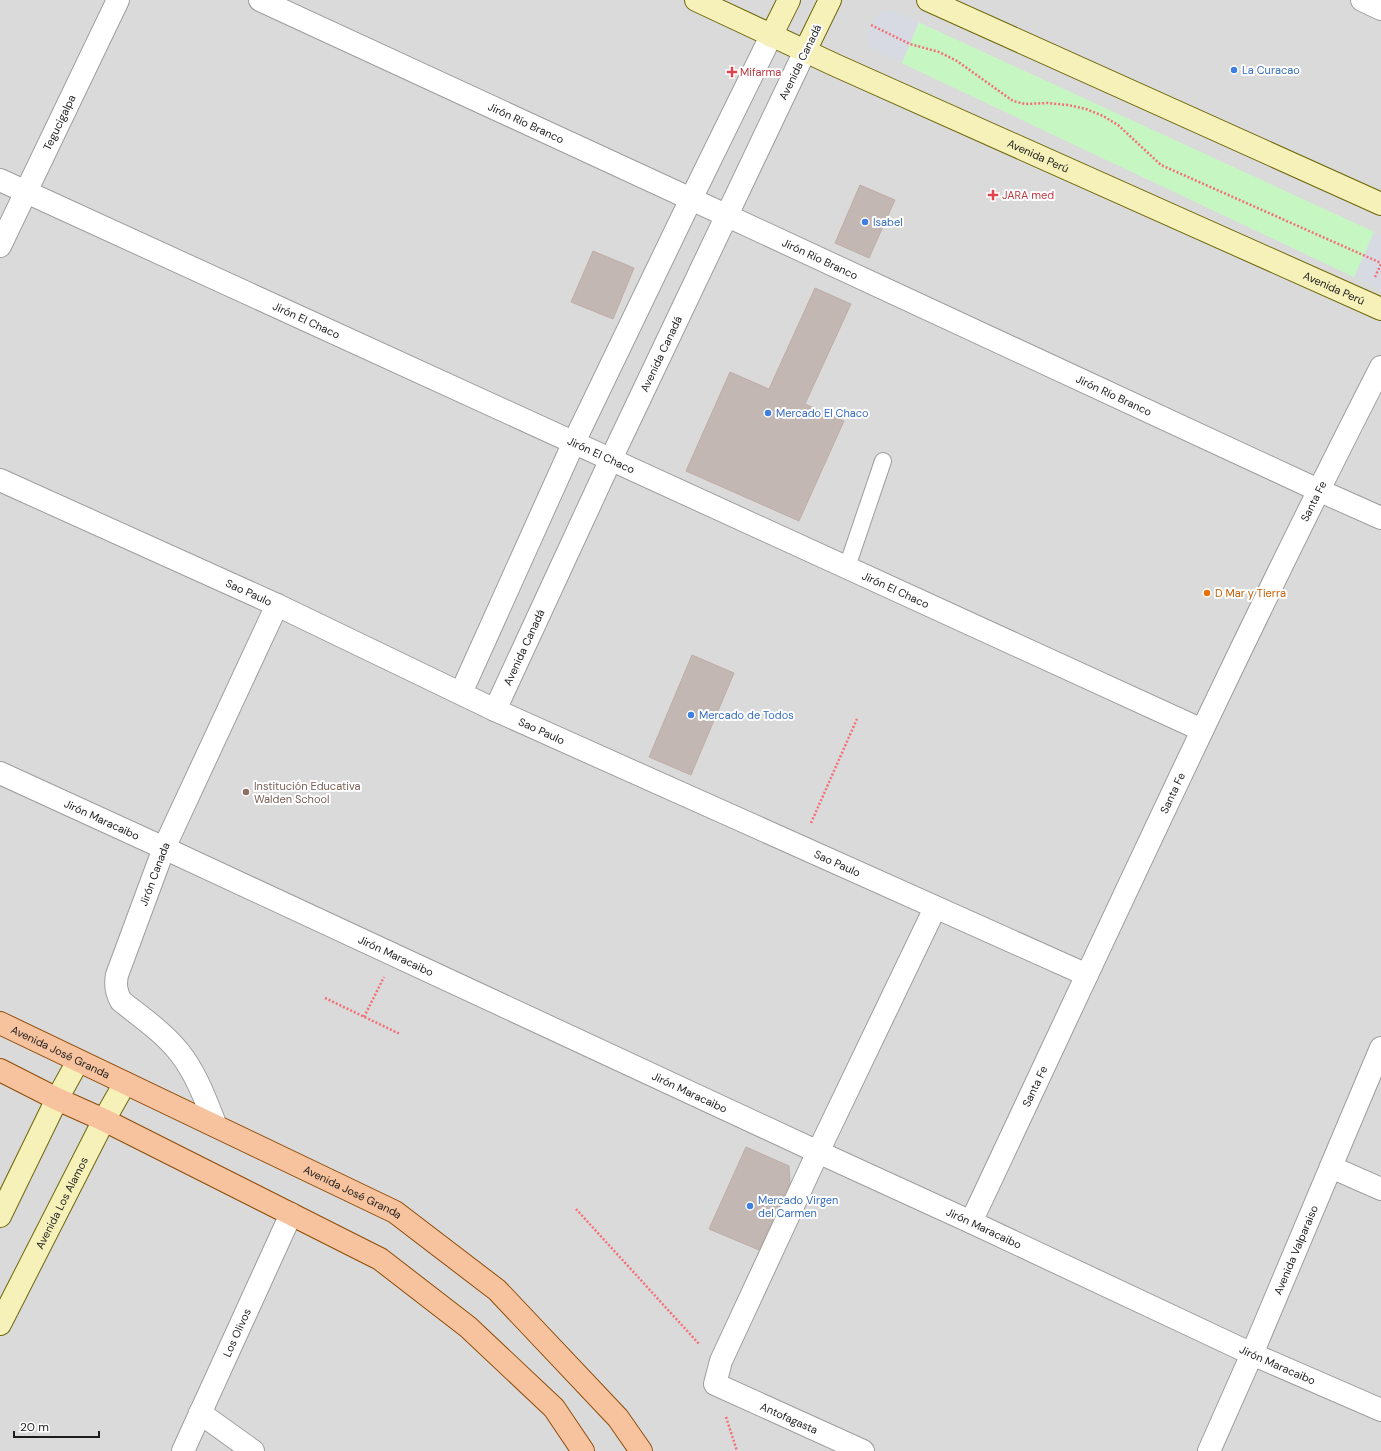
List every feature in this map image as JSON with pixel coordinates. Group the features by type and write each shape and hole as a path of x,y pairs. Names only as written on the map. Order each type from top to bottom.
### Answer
{"main road":[{"name":"Avenida Perú","path":"696,0 771,36 1381,309"},
{"path":"771,36 789,0"},
{"name":"Avenida Canadá","path":"805,51 830,0"},
{"path":"928,0 1381,204"},
{"name":"Avenida José Granda","path":"0,1023 395,1212 497,1290 618,1418 641,1451"},
{"path":"0,1216 57,1099 78,1061"},
{"path":"0,1070 57,1099 104,1120 380,1259 468,1327 554,1408 584,1451"},
{"name":"Avenida Los Alamos","path":"0,1324 104,1120 125,1083"}],"street":[{"name":"Tegucigalpa","path":"0,246 118,0"},
{"name":"Jirón Río Branco","path":"260,0 1381,518"},
{"path":"1362,0 1381,9"},
{"path":"461,693 574,442 691,198 771,36"},
{"name":"Avenida Canadá","path":"495,710 611,459 805,51"},
{"name":"Jirón El Chaco","path":"0,180 1202,730"},
{"name":"Santa Fe","path":"971,1222 1202,730 1318,490 1381,367"},
{"name":"Sao Paulo","path":"0,480 277,605 495,710 1087,976"},
{"name":"Jirón Canada","path":"216,1126 202,1093 180,1053 166,1037 121,1001 115,984 164,848 277,605"},
{"name":"Jirón Maracaibo","path":"0,773 971,1222 1252,1354 1381,1410"},
{"path":"715,1384 721,1361 818,1152 935,908"},
{"name":"Avenida Valparaiso","path":"1209,1451 1252,1354 1381,1048"},
{"path":"1331,1167 1381,1189"},
{"name":"Los Olivos","path":"183,1451 291,1214"},
{"name":"Antofagasta","path":"715,1384 863,1451"},
{"path":"200,1413 253,1451"}],"lane":[{"path":"847,567 883,461"}],"path":[{"path":"870,25 910,44 939,52 956,61 1012,101 1025,104 1047,103 1068,105 1086,109 1103,116 1118,125 1160,165 1381,263 1374,278"},
{"path":"800,847 857,719"},
{"path":"364,1017 394,955"},
{"path":"325,998 400,1034"},
{"path":"576,1209 704,1350 715,1384"}],"shaded area":[{"path":"0,0 1381,0 1381,1451 0,1451"},
{"path":"892,10 919,22 902,63 872,49 868,43 867,35 872,21 882,11"},
{"path":"1374,232 1381,235 1381,288 1377,288 1354,277"}],"green space":[{"path":"892,10 1381,235 1381,288 1377,288 872,49 868,43 867,35 872,21 882,11"}],"building":[{"name":"Isabel","path":"860,185 895,200 869,258 835,243"},
{"path":"593,251 634,268 613,319 571,302"},
{"name":"Mercado El Chaco","path":"815,288 851,304 805,404 844,421 799,521 686,471 730,372 769,389"},
{"name":"Mercado de Todos","path":"692,655 734,673 691,775 649,757"},
{"name":"Mercado Virgen del Carmen","path":"746,1147 789,1166 790,1183 759,1250 709,1229"}],"place":[{"name":"La Curacao","path":"1234,70"},
{"name":"Mifarma","path":"732,72"},
{"name":"JARA med","path":"993,195"},
{"name":"Isabel","path":"865,222"},
{"name":"Mercado El Chaco","path":"768,413"},
{"name":"D Mar y Tierra","path":"1207,593"},
{"name":"Mercado de Todos","path":"691,715"},
{"name":"Institución Educativa Walden School","path":"246,792"},
{"name":"Mercado Virgen del Carmen","path":"750,1206"}]}
